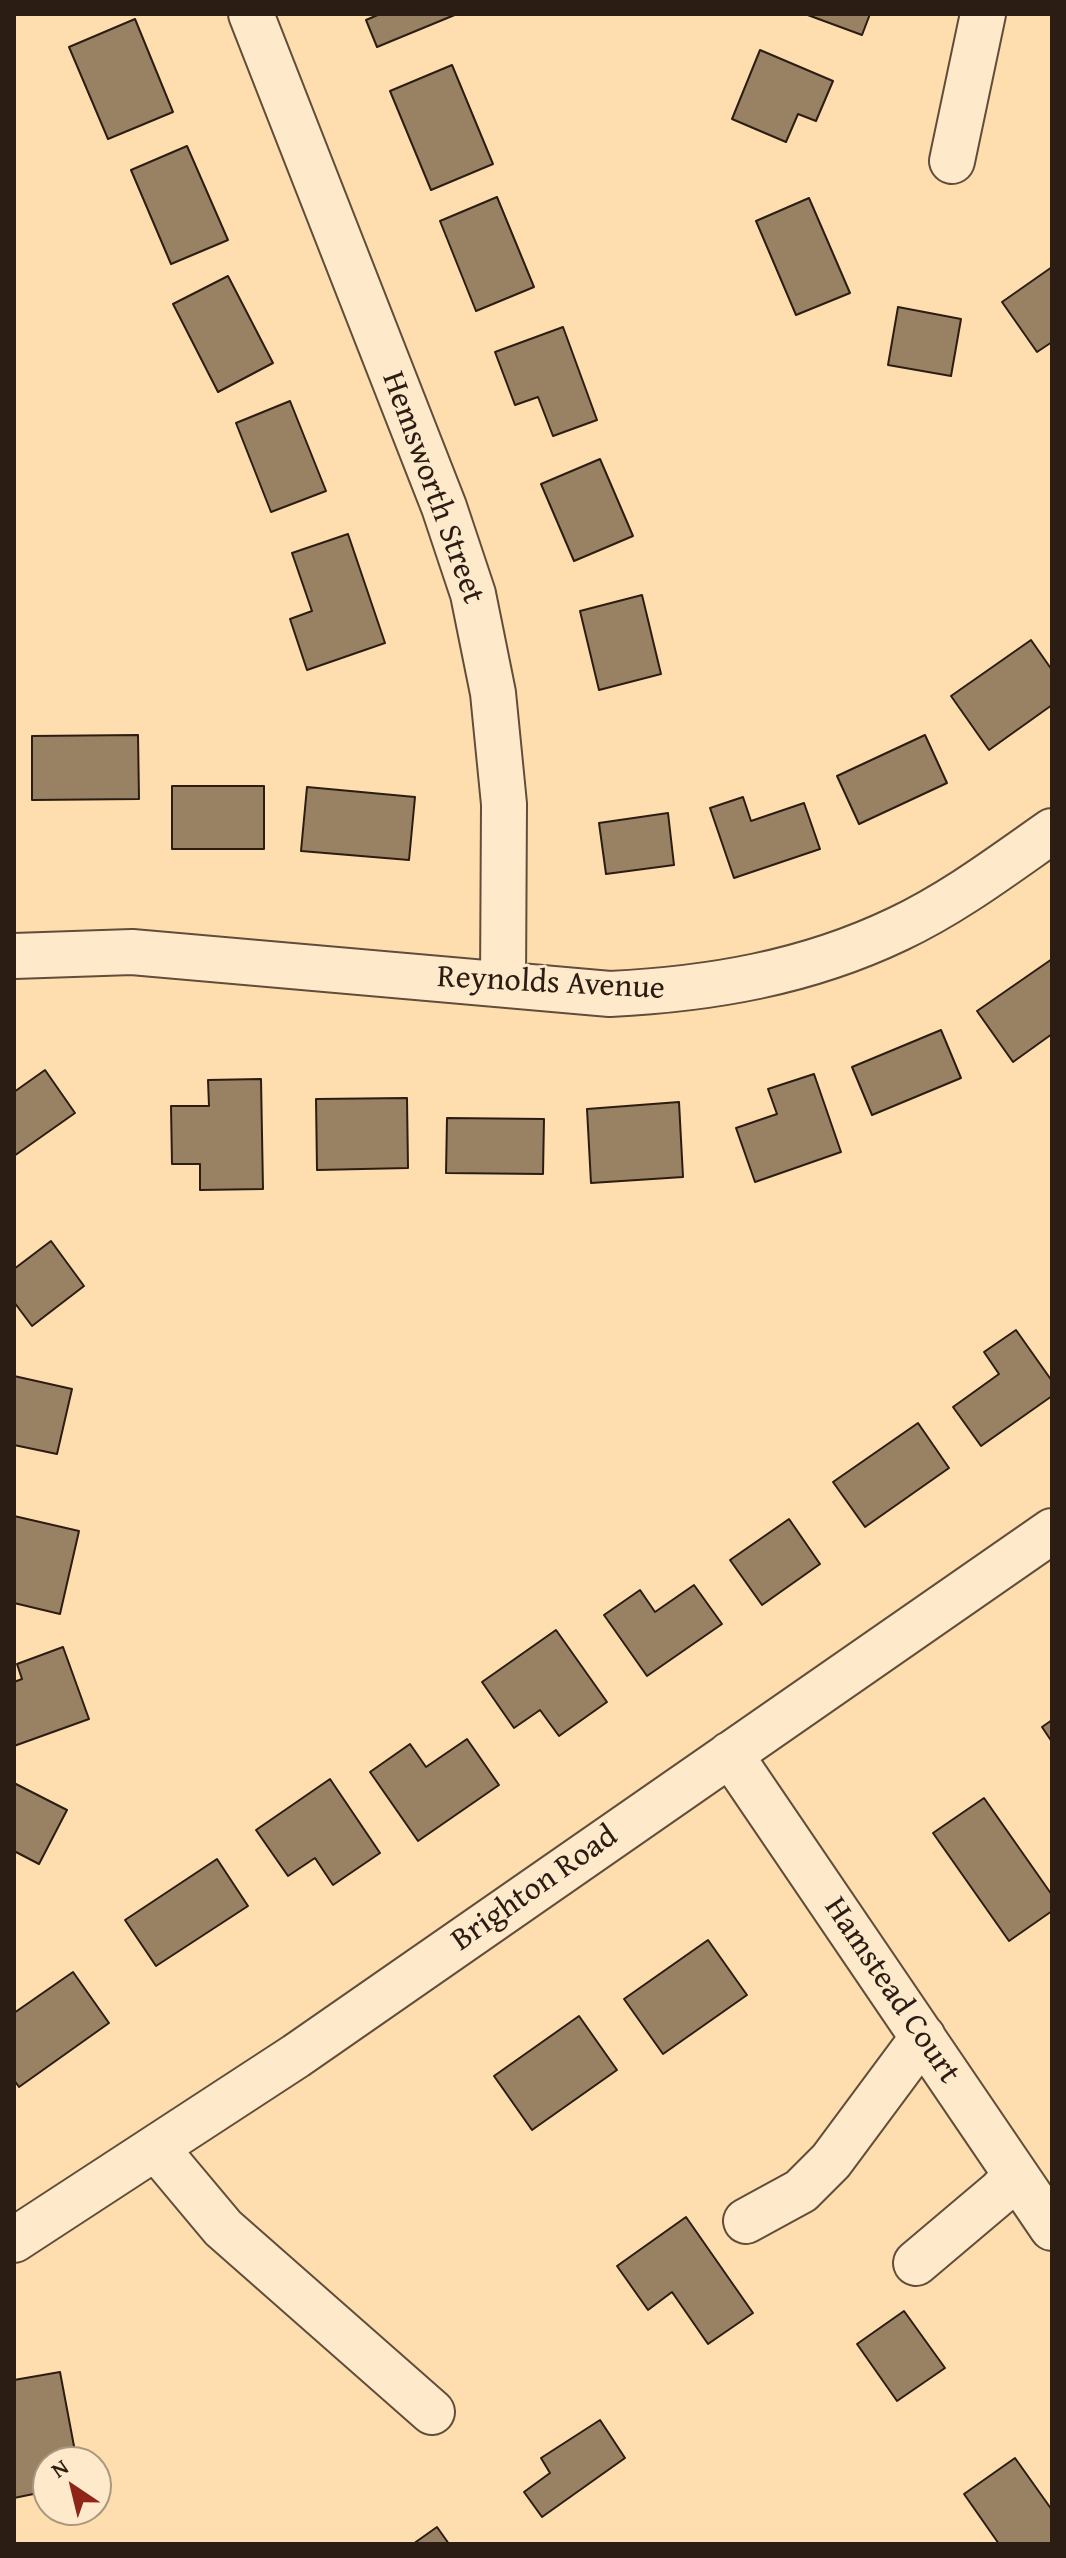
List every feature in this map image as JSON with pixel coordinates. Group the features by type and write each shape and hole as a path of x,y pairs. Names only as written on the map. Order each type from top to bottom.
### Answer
{"street":[{"name":"Hemsworth Street","path":"251,14 444,507 473,594 493,693 504,804 503,984"},
{"path":"952,161 983,14"},
{"name":"Reynolds Avenue","path":"14,956 132,952 610,994 679,991 762,976 832,957 900,929 967,890 1052,831"},
{"name":"Brighton Road","path":"14,2240 296,2056 1052,1531"},
{"name":"Hamstead Court","path":"730,1754 1052,2228"},
{"path":"746,2221 801,2191 831,2161 923,2037"},
{"path":"156,2148 223,2228 432,2412"},
{"path":"916,2263 1016,2175"}],"building":[{"path":"380,14 457,14 377,47 366,20"},
{"path":"805,14 870,14 862,35"},
{"path":"135,19 173,112 108,139 69,47"},
{"path":"760,50 833,81 816,121 798,114 786,142 732,119"},
{"path":"452,65 493,164 431,190 390,91"},
{"path":"187,146 228,240 171,264 131,170"},
{"path":"497,197 534,287 476,311 440,221"},
{"path":"809,198 850,293 796,315 756,221"},
{"path":"1052,267 1052,342 1037,352 1002,302"},
{"path":"228,276 273,363 218,392 173,304"},
{"path":"898,307 961,319 951,376 888,365"},
{"path":"563,327 597,420 553,436 538,397 515,405 495,352"},
{"path":"290,401 326,491 271,512 236,423"},
{"path":"600,459 633,536 574,561 541,484"},
{"path":"348,534 385,643 307,670 290,619 312,611 292,553"},
{"path":"642,595 661,674 599,690 580,611"},
{"path":"1031,640 1052,670 1052,705 989,750 951,696"},
{"path":"138,735 139,799 32,800 32,736"},
{"path":"925,735 947,783 859,824 837,776"},
{"path":"172,786 264,786 264,849 172,849"},
{"path":"307,787 415,797 409,860 301,851"},
{"path":"743,797 751,821 804,803 820,849 734,878 710,808"},
{"path":"668,813 674,865 606,874 599,823"},
{"path":"1052,959 1052,1034 1013,1062 977,1011"},
{"path":"941,1030 961,1078 872,1115 852,1067"},
{"path":"45,1070 75,1113 14,1156 14,1092"},
{"path":"814,1074 841,1152 755,1182 736,1128 777,1114 768,1089"},
{"path":"261,1079 263,1189 200,1190 200,1164 172,1164 171,1106 209,1106 208,1080"},
{"path":"407,1098 408,1168 317,1170 316,1099"},
{"path":"679,1102 683,1177 591,1183 587,1109"},
{"path":"447,1118 544,1119 543,1174 446,1173"},
{"path":"51,1241 84,1286 32,1326 14,1302 14,1269"},
{"path":"1016,1330 1052,1381 1052,1396 981,1446 953,1407 999,1374 984,1352"},
{"path":"14,1376 72,1389 57,1454 14,1445"},
{"path":"918,1423 949,1468 865,1527 833,1482"},
{"path":"14,1516 79,1531 60,1614 14,1603"},
{"path":"789,1519 820,1564 762,1605 730,1560"},
{"path":"694,1585 722,1624 647,1676 604,1615 640,1590 655,1612"},
{"path":"556,1630 607,1702 559,1736 540,1710 514,1728 482,1682"},
{"path":"63,1647 89,1719 14,1746 14,1682 22,1679 17,1664"},
{"path":"1052,1720 1052,1742 1042,1727"},
{"path":"467,1739 499,1785 418,1841 370,1772 410,1744 426,1767"},
{"path":"330,1779 380,1853 333,1885 315,1858 288,1876 256,1830"},
{"path":"14,1783 67,1810 39,1864 14,1851"},
{"path":"984,1798 1052,1895 1052,1911 1009,1941 933,1833"},
{"path":"217,1859 248,1906 156,1966 125,1920"},
{"path":"708,1940 747,1995 663,2054 624,1999"},
{"path":"73,1972 109,2023 19,2087 14,2080 14,2013"},
{"path":"579,2016 617,2070 532,2130 494,2076"},
{"path":"686,2217 753,2313 708,2344 672,2292 648,2310 617,2266"},
{"path":"904,2311 945,2368 897,2401 857,2344"},
{"path":"60,2372 74,2446 32,2446 32,2494 14,2498 14,2380"},
{"path":"600,2420 625,2458 542,2517 524,2492 550,2473 541,2458"},
{"path":"1015,2458 1052,2510 1052,2544 999,2544 964,2494"},
{"path":"437,2527 449,2544 413,2544"}]}
